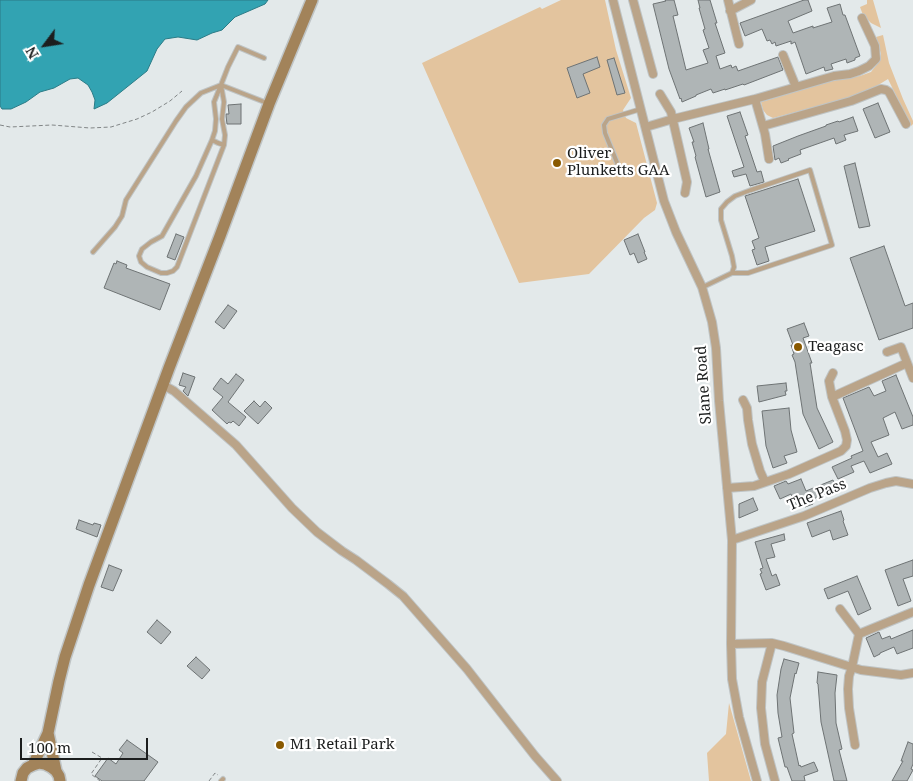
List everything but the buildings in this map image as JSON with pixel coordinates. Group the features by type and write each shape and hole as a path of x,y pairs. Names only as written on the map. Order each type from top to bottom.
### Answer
{"main road":[{"path":"33,765 48,733 65,657 80,613 163,385 269,104 312,0"},
{"path":"48,733 58,776"},
{"path":"21,781 23,773 27,768 39,763 51,766 58,776"}],"street":[{"name":"Slane Road","path":"613,0 668,212 702,287 712,322 716,348 718,401 732,540 732,679 739,717 757,781"},
{"path":"633,0 653,74"},
{"path":"728,0 739,44"},
{"path":"730,11 751,0"},
{"path":"646,127 755,99 834,76 850,74 869,66 876,59 875,46 862,18"},
{"path":"783,55 796,87"},
{"path":"762,126 841,104 881,89 889,92 906,124"},
{"path":"660,94 673,119 687,182 685,193"},
{"path":"755,99 769,160"},
{"path":"887,352 901,347 913,378"},
{"path":"832,397 907,363"},
{"path":"727,488 747,487 789,474 841,451 846,446 845,431 832,397 829,381 833,373"},
{"path":"163,385 174,391 236,445 292,508 317,532 403,596 467,669 557,781"},
{"path":"743,400 747,408 752,444 765,482"},
{"name":"The Pass","path":"732,540 804,516 886,483 913,484"},
{"path":"840,609 859,634 849,676 848,689 855,745"},
{"path":"859,634 913,612"},
{"path":"772,643 762,682 761,708 765,744 775,781"},
{"path":"731,644 772,643 861,670 901,675 913,673"}],"lane":[{"path":"221,84 224,102 222,119 225,135 224,145 177,267 173,271 162,273 140,262 139,256 142,249 162,236 196,176 215,131 214,102 221,84 228,67 238,47 264,58"},
{"path":"93,252 115,227 122,216 126,200 186,107 202,93 221,84 269,104"},
{"path":"618,165 605,133 604,125 608,119 641,108"},
{"path":"212,140 224,145"},
{"path":"702,287 732,274 748,273 832,245 810,170 735,196 726,202 721,209 720,220 732,256 734,267 732,274"}],"path":[{"path":"0,125 10,127 52,125 90,128 111,127 152,112 170,102 182,91"},
{"path":"92,752 102,758 91,774 100,781"},
{"path":"209,781 215,773 222,780"}],"shaded area":[{"name":"Oliver Plunketts GAA","path":"561,0 605,0 616,50 631,98 623,110 626,118 636,123 657,203 655,210 644,218 589,274 519,283 422,63 540,7 542,9"},
{"path":"867,0 873,0 881,28 871,23 863,15 860,7 867,4"},
{"path":"883,35 889,63 913,121 911,126 888,79 867,92 773,118 763,110 761,102 832,81 871,72 878,63 881,54 876,37"},
{"path":"729,703 751,781 709,781 707,753 726,734"}],"water":[{"path":"0,0 268,0 265,4 235,17 222,30 197,40 178,37 165,39 157,49 147,71 107,103 94,109 95,100 92,92 88,85 78,78 70,79 54,88 40,92 26,102 11,109 2,109 0,106"}],"place":[{"name":"Oliver Plunketts GAA","path":"557,163"},
{"name":"Teagasc","path":"798,347"},
{"name":"M1 Retail Park","path":"280,745"}]}
